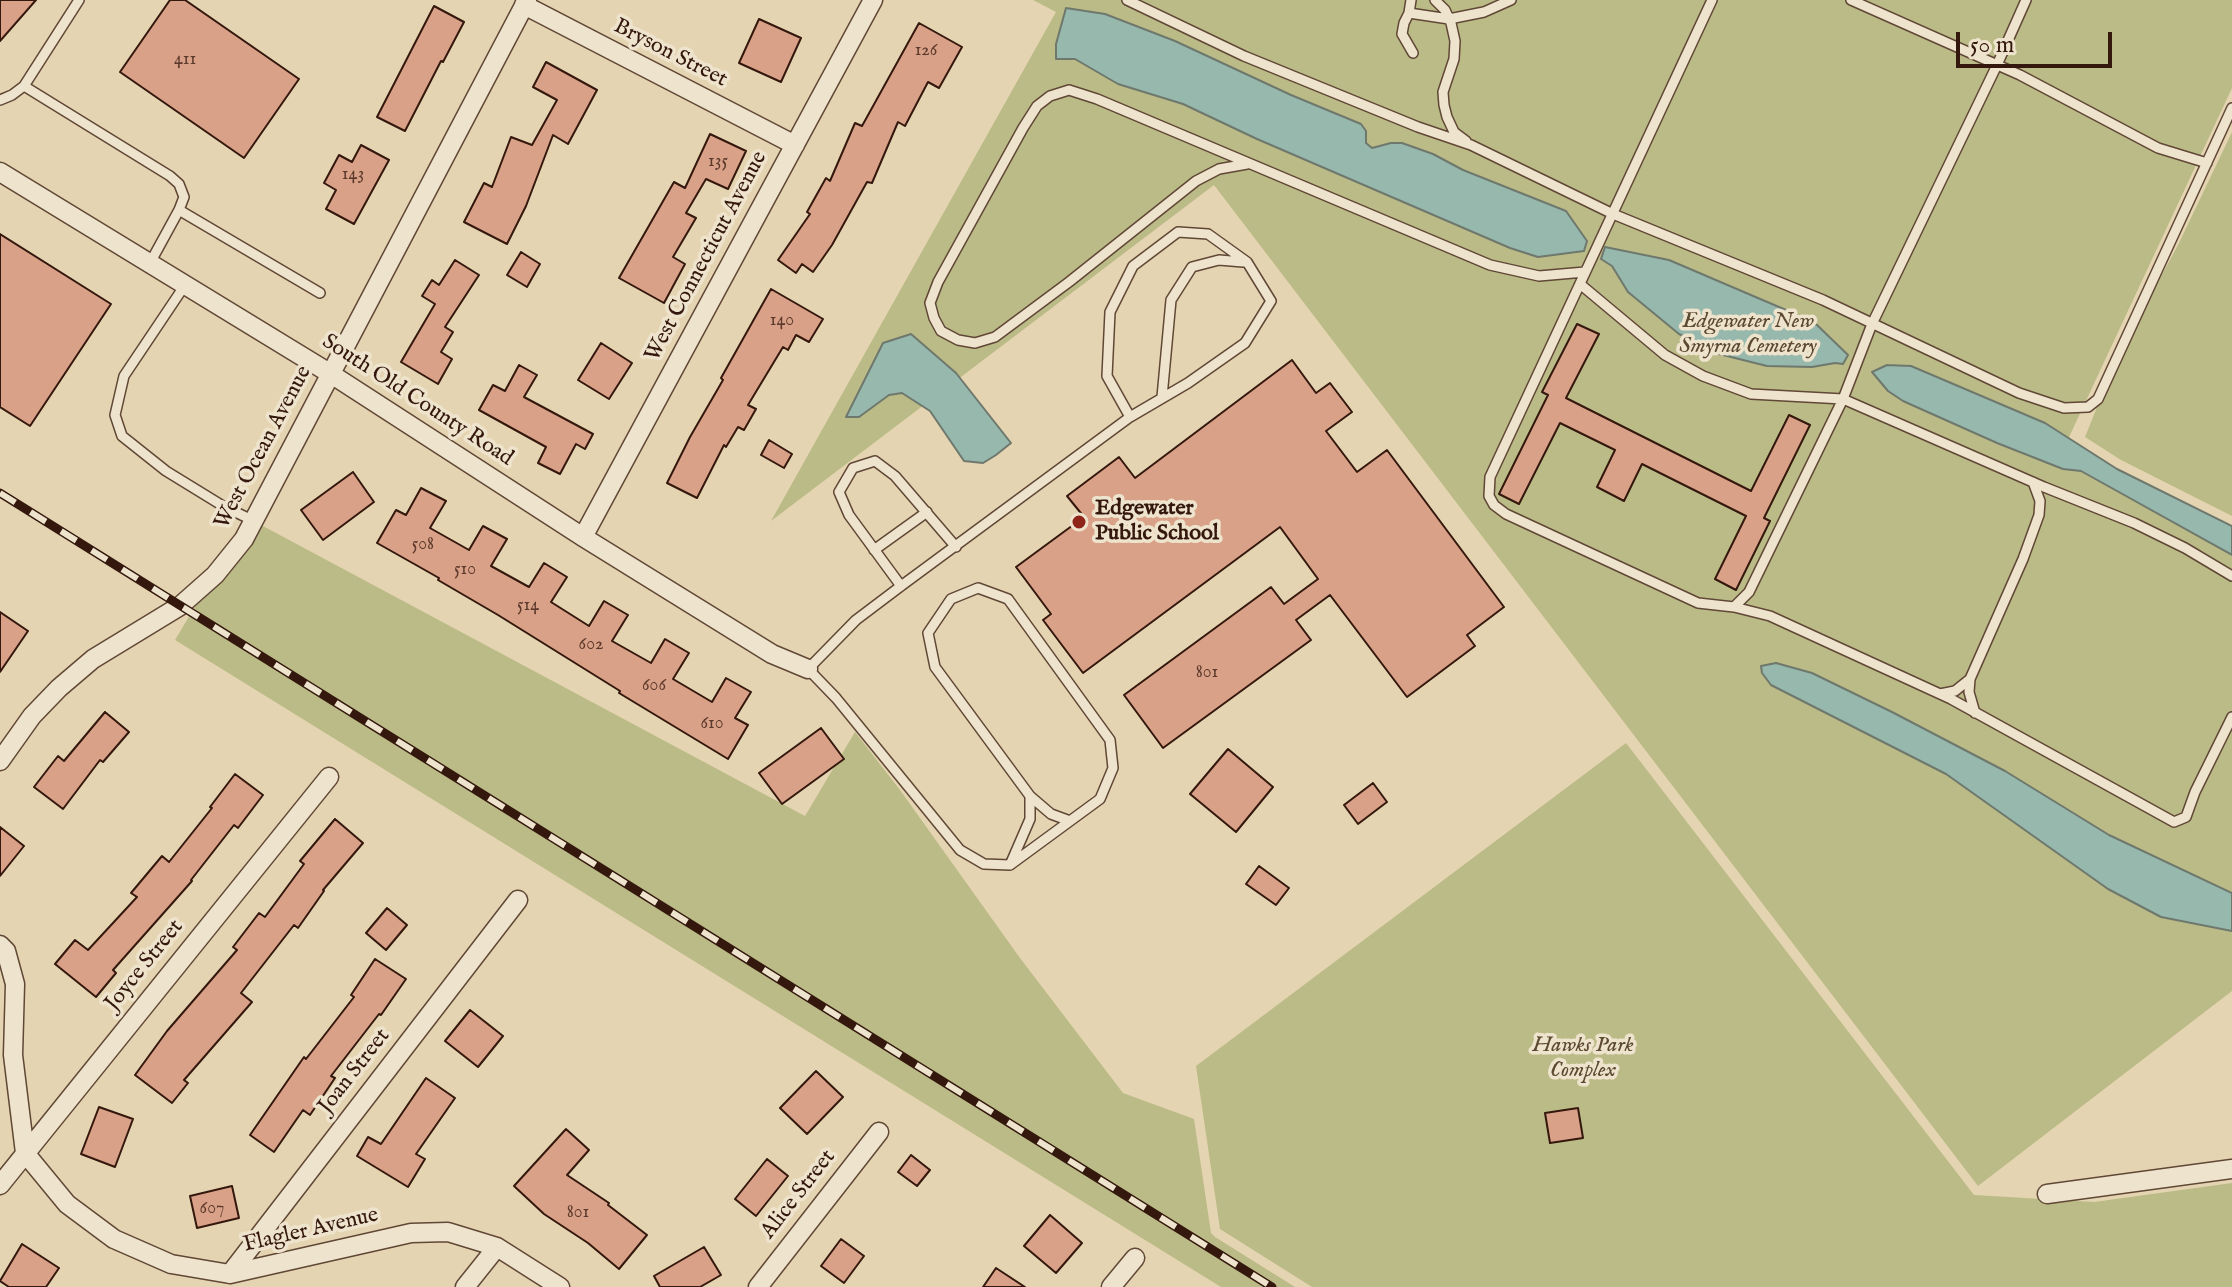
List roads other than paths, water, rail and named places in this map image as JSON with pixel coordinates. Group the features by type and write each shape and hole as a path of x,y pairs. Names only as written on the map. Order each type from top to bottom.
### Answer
{"street":[{"name":"West Connecticut Avenue","path":"583,537 873,0"},
{"name":"Bryson Street","path":"526,3 795,145"},
{"name":"West Ocean Avenue","path":"0,761 32,716 59,688 93,659 180,606 215,575 244,539 526,3"},
{"name":"South Old County Road","path":"0,172 331,374 583,537 772,654 808,669"},
{"name":"Joyce Street","path":"0,1185 329,777"},
{"name":"Joan Street","path":"230,1274 518,900"},
{"path":"0,945 6,951 15,984 13,1055 25,1153"},
{"name":"Alice Street","path":"758,1287 879,1132"},
{"name":"Flagler Avenue","path":"25,1153 67,1204 114,1239 171,1264 230,1274 411,1233 448,1232 497,1247 560,1287"},
{"path":"2047,1194 2232,1169"},
{"path":"465,1287 497,1247"},
{"path":"1111,1287 1135,1258"}],"lane":[{"path":"0,100 24,86 79,0"},
{"path":"1127,0 1244,56 1418,127 1471,145 1613,214 1823,300 2019,393 2064,408 2088,407 2098,399 2232,108"},
{"path":"1411,0 1402,34 1413,53"},
{"path":"1435,0 1445,10 1455,41 1454,59 1443,92 1444,105 1454,132 1471,145"},
{"path":"1409,13 1449,19 1484,12 1511,0"},
{"path":"1712,0 1490,477 1489,496 1494,505 1506,514 1698,603 1734,607 1770,616 1940,694 2174,822 2186,817 2232,717"},
{"path":"1851,0 1997,65 2158,148 2207,163"},
{"path":"1734,607 1749,592 1843,399 1872,324 2026,0"},
{"path":"24,86 179,184 184,197 150,263"},
{"path":"1247,164 1219,169 1196,181 995,337 975,343 958,340 941,331 934,318 930,303 938,282 1023,128 1037,106 1050,96 1069,90 1097,99 1490,265 1539,276 1585,272"},
{"path":"179,210 320,293"},
{"path":"1070,821 1051,814 1030,796 935,667 928,633 951,599 978,588 1008,599 1110,740 1113,768 1100,799 1070,821 1010,865 984,864 960,850 836,698 808,669 856,620 901,586 1130,417 1188,383 1245,343 1271,301 1247,262 1208,234 1178,232 1133,266 1110,312 1107,376 1130,417"},
{"path":"1162,397 1171,300 1192,267 1219,260 1247,262"},
{"path":"1580,284 1665,355 1703,376 1751,394 1843,399 2134,523 2232,576"},
{"path":"185,285 124,376 115,415 122,436 166,471 254,521"},
{"path":"901,586 849,515 839,492 853,468 875,461 895,476 956,547"},
{"path":"1975,713 1969,692 1970,679 2039,515 2040,501 2033,482"},
{"path":"874,550 927,512"},
{"path":"1749,592 1761,613"},
{"path":"1940,694 1955,691 1970,679"},
{"path":"1010,865 1030,819 1030,796"}],"water":[{"path":"1066,8 1105,14 1175,41 1361,124 1366,131 1366,143 1372,148 1402,143 1566,211 1587,241 1584,251 1538,257 1510,248 1183,104 1118,84 1075,59 1056,59 1056,44"},
{"path":"1605,247 1669,260 1786,310 1817,325 1848,355 1843,364 1812,367 1767,366 1719,354 1679,334 1628,292 1612,266 1601,259"},
{"path":"911,334 956,373 1011,443 983,463 964,461 930,411 902,393 889,395 859,417 846,417 883,343"},
{"path":"1887,365 1911,366 2045,423 2117,469 2232,526 2232,555 2081,471 2063,469 1903,401 1888,391 1872,372"},
{"path":"1776,663 1812,673 1892,712 2005,771 2109,835 2232,893 2232,931 2161,917 2108,889 1946,774 1771,685 1761,666"}],"railway":[{"path":"0,493 1272,1287"}],"place":[{"name":"Edgewater Public School","path":"1079,522"}],"park label":[{"name":"Edgewater New Smyrna Cemetery","path":"1748,334"},
{"name":"Hawks Park Complex","path":"1583,1058"}]}
